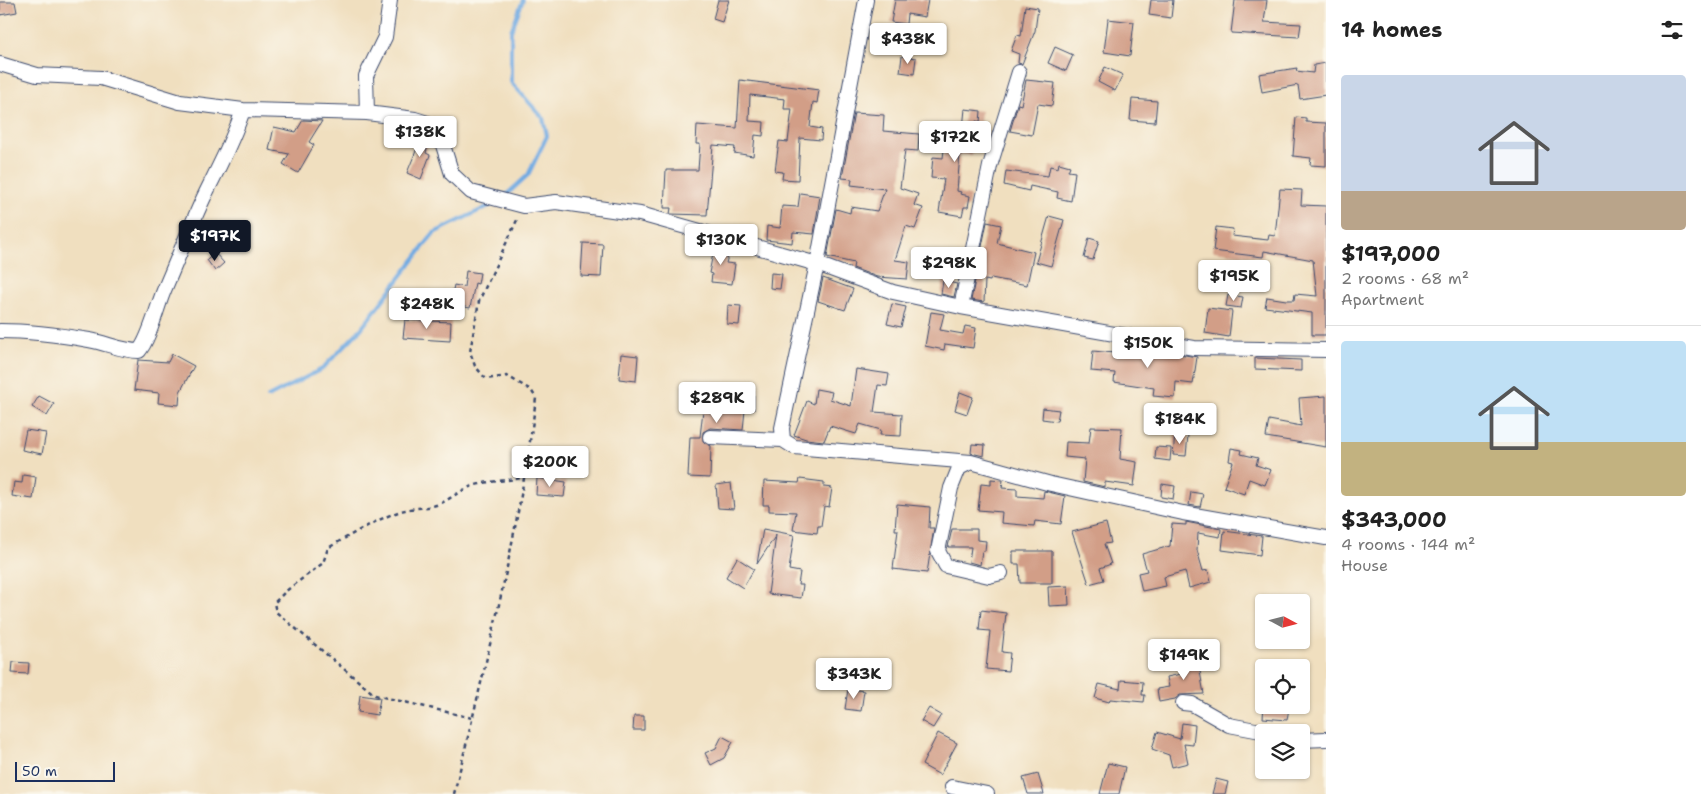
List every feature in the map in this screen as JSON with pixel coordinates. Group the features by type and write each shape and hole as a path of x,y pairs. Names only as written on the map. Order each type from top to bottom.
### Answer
{"street":[{"path":"368,113 366,76 385,37 390,0"},
{"path":"783,440 782,428 817,264 866,0"},
{"path":"0,64 37,74 101,78 180,102 243,110 368,113 415,119 437,126 452,174 472,192 524,206 556,202 640,214 817,264 893,292 960,307 1194,348 1326,350"},
{"path":"960,307 990,166 1018,72"},
{"path":"0,332 49,334 92,341 125,351 139,351 146,343 151,323 164,289 204,198 232,141 243,110"},
{"path":"710,437 783,440 794,446 971,462 1051,484 1183,513 1326,538"},
{"path":"971,462 959,468 951,488 938,551 946,566 988,576 1002,573"},
{"path":"1183,703 1192,704 1229,725 1255,730"},
{"path":"1310,740 1326,739"},
{"path":"952,787 987,794"}],"path":[{"path":"454,794 513,543 536,398 531,390 507,376 486,379 474,366 470,352 479,301 524,206"},
{"path":"472,718 375,695 276,612 274,603 286,591 323,563 328,548 350,535 405,509 416,510 437,505 462,489 480,483 510,481 525,476"}],"building":[{"path":"718,0 729,0 722,22 713,19"},
{"path":"895,0 928,0 925,17 907,14 906,24 891,22"},
{"path":"1151,0 1173,0 1171,18 1149,15"},
{"path":"1235,0 1267,0 1264,22 1301,24 1299,37 1231,33"},
{"path":"0,2 15,2 17,12 0,15"},
{"path":"1025,6 1038,8 1035,31 1022,64 1018,63 1019,54 1011,51 1017,35 1021,36"},
{"path":"1108,19 1134,22 1130,56 1104,52"},
{"path":"1055,47 1073,55 1066,71 1048,63"},
{"path":"902,56 916,58 914,74 900,72"},
{"path":"1326,63 1326,95 1300,99 1298,85 1262,92 1259,74 1297,68 1296,71 1313,73 1314,65"},
{"path":"1105,67 1123,75 1115,91 1098,82"},
{"path":"740,80 819,90 817,103 813,102 810,127 822,129 821,140 800,138 798,180 782,179 783,172 775,171 779,141 788,142 792,109 784,109 785,99 750,95 749,121 764,122 763,136 755,135 753,156 734,153 735,147 713,145 707,215 670,214 671,208 664,208 666,170 698,170 700,144 696,144 697,125 737,128"},
{"path":"1026,80 1055,83 1052,106 1038,104 1032,135 1010,131 1018,104 1021,105"},
{"path":"1132,99 1157,101 1155,122 1130,120"},
{"path":"965,109 981,111 980,122 976,121 972,155 960,154 957,191 961,192 960,194 970,196 968,207 964,207 962,216 939,212 944,179 931,178 933,157 943,158 947,126 963,128"},
{"path":"854,113 884,115 883,131 919,134 918,151 905,150 900,188 918,194 914,205 923,208 915,229 906,226 895,260 909,262 907,279 877,277 853,268 854,263 827,257 836,209 850,213 851,207 877,211 885,189 851,185 852,179 842,178"},
{"path":"1296,117 1306,118 1306,122 1326,123 1326,166 1310,165 1311,158 1293,156"},
{"path":"303,120 322,121 309,142 314,145 298,173 283,164 289,154 269,150 274,127 296,132"},
{"path":"424,131 430,134 426,153 430,155 421,179 407,173"},
{"path":"1059,163 1070,166 1068,171 1075,172 1071,201 1057,198 1058,192 1030,186 1029,191 1004,185 1006,171 1048,176 1050,166 1058,168"},
{"path":"1280,189 1302,190 1301,205 1326,206 1326,335 1312,335 1312,313 1265,307 1267,297 1294,300 1295,294 1317,296 1313,260 1264,251 1263,257 1213,251 1216,227 1233,229 1232,236 1268,240 1269,235 1275,236"},
{"path":"800,193 820,196 814,234 793,232 792,243 766,240 767,226 780,228 782,206 798,207"},
{"path":"1049,216 1064,220 1051,266 1036,262"},
{"path":"987,222 1001,225 997,243 1034,252 1027,285 991,278 990,281 985,280 984,302 971,300"},
{"path":"1089,238 1099,241 1093,260 1084,258"},
{"path":"583,243 603,244 601,277 581,276"},
{"path":"715,244 730,249 726,263 735,264 732,284 711,282 712,274 709,273"},
{"path":"215,253 224,263 215,271 207,260"},
{"path":"466,271 480,273 478,284 475,283 470,308 450,304 454,285 464,287"},
{"path":"771,273 782,274 780,289 770,288"},
{"path":"823,278 853,289 845,310 818,301"},
{"path":"943,281 957,284 954,297 941,294"},
{"path":"1228,295 1243,297 1241,308 1226,306"},
{"path":"892,304 906,307 901,327 887,324"},
{"path":"728,305 741,306 739,325 727,324"},
{"path":"1208,308 1232,311 1229,337 1205,333"},
{"path":"931,312 944,314 940,330 963,334 965,326 976,328 973,348 945,344 944,350 925,346"},
{"path":"405,320 451,322 450,341 403,338"},
{"path":"1126,345 1197,357 1193,384 1176,382 1175,398 1153,396 1154,388 1114,382 1115,373 1091,371 1093,351 1125,354"},
{"path":"172,354 194,366 180,392 179,405 158,403 159,393 134,390 138,360 168,362"},
{"path":"621,354 638,356 636,381 619,379"},
{"path":"1255,358 1301,360 1301,371 1255,369"},
{"path":"856,369 889,374 887,386 878,385 874,412 902,414 901,436 880,435 881,430 860,424 856,434 830,426 824,441 806,439 794,435 807,401 814,404 816,389 832,392 830,399 851,406"},
{"path":"720,386 720,391 754,391 754,410 745,410 743,430 710,428 703,432 703,441 711,446 710,478 688,477 690,437 700,437 703,410 702,387"},
{"path":"960,392 973,397 967,414 955,410"},
{"path":"39,396 54,404 47,416 32,407"},
{"path":"1326,396 1326,447 1266,437 1269,420 1301,426 1299,398"},
{"path":"1043,408 1059,410 1057,421 1042,419"},
{"path":"1091,427 1122,428 1120,459 1137,462 1134,486 1105,482 1105,487 1083,482 1085,459 1065,457 1066,442 1089,443"},
{"path":"26,430 46,433 42,454 22,450"},
{"path":"1175,434 1188,435 1186,456 1173,455"},
{"path":"972,444 985,445 984,456 971,453"},
{"path":"1156,447 1171,448 1170,461 1155,459"},
{"path":"1231,448 1242,450 1241,454 1258,458 1256,465 1271,470 1265,485 1249,479 1244,494 1224,487 1233,462 1229,461"},
{"path":"23,475 36,477 33,499 12,496 14,482 22,483"},
{"path":"537,478 566,482 564,497 536,495"},
{"path":"800,479 824,482 824,487 832,488 829,507 824,506 821,526 818,526 817,533 793,530 796,512 769,511 769,505 763,505 764,481 799,483"},
{"path":"991,479 1003,480 1002,488 1017,489 1017,496 1043,498 1044,491 1065,496 1061,524 1035,521 1034,526 1001,523 1002,512 978,510 981,484 991,485"},
{"path":"731,483 734,509 718,508 716,485"},
{"path":"1162,484 1175,486 1173,499 1161,497"},
{"path":"1191,492 1203,494 1200,507 1189,505"},
{"path":"897,504 930,507 929,528 934,528 927,573 893,569 898,530 895,530"},
{"path":"1186,522 1221,529 1220,537 1198,533 1197,550 1203,571 1208,570 1211,582 1189,588 1185,571 1164,577 1166,586 1142,591 1138,573 1147,571 1142,554 1170,546 1172,524 1186,525"},
{"path":"1106,523 1111,543 1104,544 1111,564 1100,568 1104,580 1089,584 1072,532"},
{"path":"763,529 794,535 789,570 800,572 798,585 803,585 801,598 768,594 776,535 757,564"},
{"path":"952,529 977,529 977,540 986,541 980,565 969,562 971,547 948,547"},
{"path":"1224,531 1262,536 1260,555 1222,550"},
{"path":"1013,551 1052,551 1052,583 1020,583 1019,564 1013,564"},
{"path":"737,558 754,569 743,588 726,577"},
{"path":"1068,586 1069,605 1049,606 1048,587"},
{"path":"981,610 1006,613 1002,652 1010,653 1008,671 986,669 990,631 979,630"},
{"path":"1197,655 1204,694 1180,695 1175,699 1159,702 1157,689 1169,687 1167,677 1181,674 1178,659"},
{"path":"13,662 29,663 28,674 12,673"},
{"path":"1121,680 1143,682 1142,695 1145,695 1144,702 1110,699 1109,702 1095,698 1099,684 1120,689"},
{"path":"848,689 864,691 861,711 845,709"},
{"path":"360,695 380,698 377,715 358,712"},
{"path":"929,708 941,715 933,728 921,721"},
{"path":"1263,714 1288,714 1287,720 1263,718"},
{"path":"634,716 644,716 644,730 633,730"},
{"path":"1182,723 1195,725 1193,745 1184,744 1188,763 1172,767 1169,755 1152,749 1157,732 1180,739"},
{"path":"938,733 957,743 940,775 922,765"},
{"path":"722,736 733,742 724,758 711,765 705,753 716,748"},
{"path":"1108,763 1125,767 1119,794 1100,794"},
{"path":"1038,774 1044,794 1028,794 1023,778"},
{"path":"1216,779 1228,782 1225,794 1212,794"}],"waterway":[{"path":"505,196 528,175 547,136 543,118 511,82 511,31 523,0"},
{"path":"268,397 322,369 361,329 434,233 495,203"}]}
